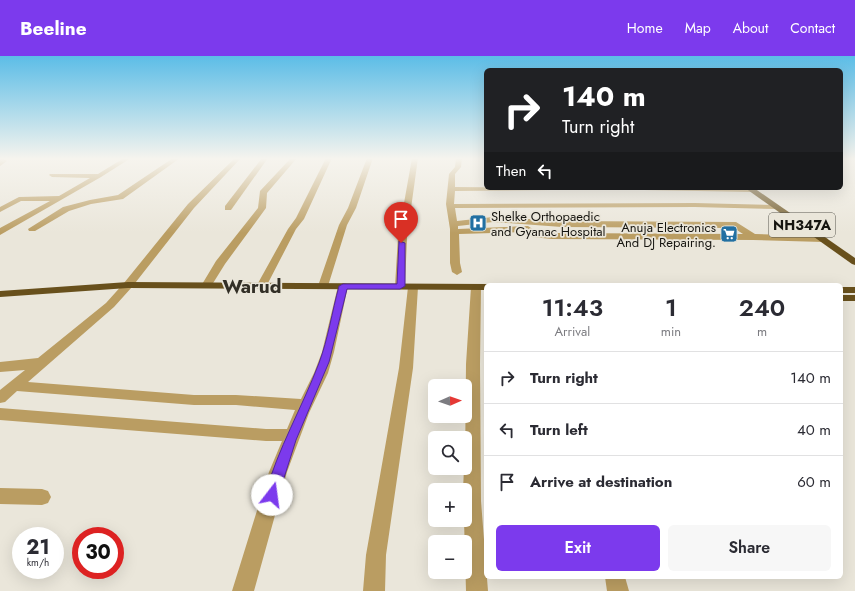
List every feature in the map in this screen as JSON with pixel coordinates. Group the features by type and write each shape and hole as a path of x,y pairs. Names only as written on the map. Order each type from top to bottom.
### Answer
{"highway":[{"name":"NH347A","path":"751,190 855,262"},
{"path":"0,294 126,288 262,285 323,286 342,290"},
{"path":"0,299 126,288 342,290 409,289 481,291"},
{"path":"843,290 855,290"},
{"path":"843,298 855,298"}],"street":[{"path":"0,232 87,183"},
{"path":"32,229 66,209 90,202 120,197 141,183"},
{"path":"0,398 110,305 126,288 191,206 214,183"},
{"path":"228,208 247,183"},
{"path":"206,286 220,263 262,208 264,197 263,192 271,183"},
{"path":"262,285 288,240 292,229 300,219 318,183"},
{"path":"323,286 343,225 352,208 361,183"},
{"path":"374,591 380,522 406,368 409,289 400,257 402,231 412,183"},
{"path":"451,183 450,206 454,228 455,263 457,272"},
{"path":"451,189 484,189"},
{"path":"0,210 20,199 60,198"},
{"path":"450,206 695,205 776,207"},
{"path":"454,228 480,220 506,219 561,224 736,225 753,237"},
{"path":"454,228 528,229 535,235 552,236 753,237 823,239"},
{"path":"243,591 278,472 292,435 321,373 328,352 342,290"},
{"path":"477,591 472,501 473,364 481,291"},
{"path":"0,367 44,362"},
{"path":"14,386 194,400 236,400 306,405"},
{"path":"0,414 266,436 292,435"},
{"path":"0,496 42,497"},
{"path":"615,579 618,591"}],"place":[{"name":"Shelke Orthopaedic and Gyanac Hospital","path":"478,223"},
{"name":"Anuja Electronics And DJ Repairing.","path":"729,234"}],"district":[{"name":"Warud","path":"252,286"}],"route":[{"path":"272,495 278,472 290,440 301,413 321,373 328,352 343,286 400,286 401,243"}]}
